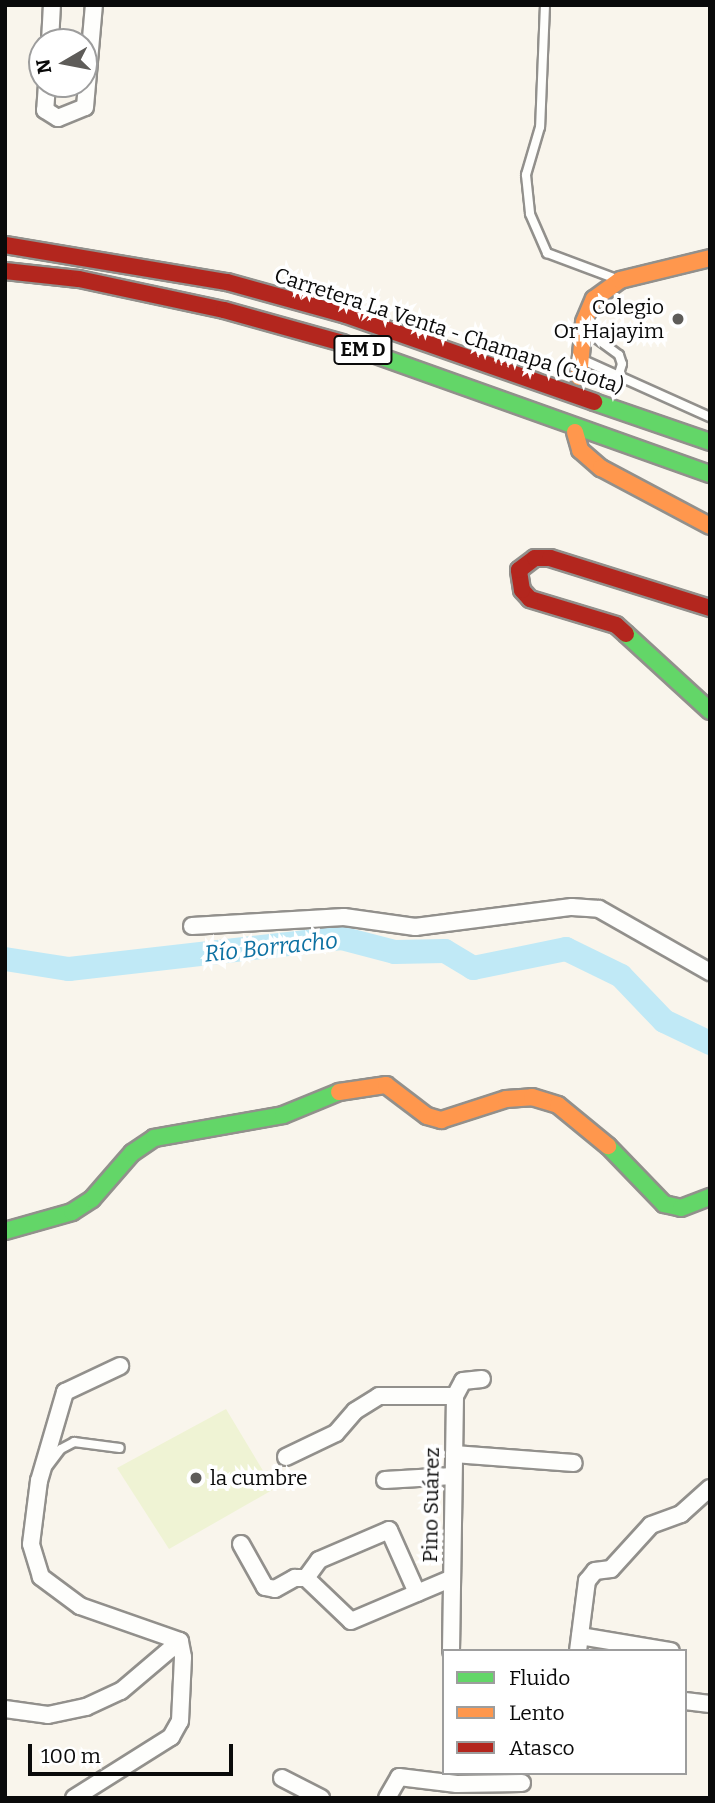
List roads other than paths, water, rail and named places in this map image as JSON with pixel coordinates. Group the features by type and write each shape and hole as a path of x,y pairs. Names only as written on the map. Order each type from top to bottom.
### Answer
{"main road":[{"name":"Carretera La Venta - Chamapa (Cuota)","path":"5,245 240,285 346,315 710,442"},
{"path":"579,377 583,328 594,299 620,280 710,258"},
{"name":"EM D","path":"5,271 106,284 224,310 345,344 710,474"},
{"path":"575,432 580,450 601,468 710,526"},
{"path":"710,608 550,558 535,558 519,570 522,590 530,599 616,625 710,711"},
{"path":"5,1231 72,1212 92,1199 132,1153 154,1138 283,1115 345,1089 370,1085 386,1085 427,1116 441,1120 506,1099 532,1097 558,1105 614,1151 642,1186 664,1203 681,1208 710,1197"}],"street":[{"path":"51,28 52,5"},
{"path":"92,28 94,5"},
{"path":"46,98 45,110 58,118 85,107 86,98"},
{"path":"192,926 344,917 415,927 572,907 599,909 710,972"},
{"path":"120,1366 65,1392 39,1480 31,1544 41,1577 80,1606 180,1641"},
{"path":"286,1457 336,1433 355,1411 379,1396 455,1396 463,1381 482,1379"},
{"name":"Pino Suárez","path":"450,1649 455,1396"},
{"path":"454,1454 574,1462"},
{"path":"385,1480 453,1475"},
{"path":"645,1649 579,1644 587,1581 595,1571 611,1569 650,1525 681,1514 710,1488"},
{"path":"306,1578 319,1560 389,1530 417,1593"},
{"path":"241,1544 269,1589 295,1578 306,1578 351,1621 450,1579"},
{"path":"5,1709 48,1715 86,1707 121,1691 180,1641"},
{"path":"74,1798 171,1737 180,1721 180,1641"},
{"path":"687,1701 710,1704"},
{"path":"387,1798 399,1777 457,1785 522,1785"},
{"path":"282,1778 321,1798"}],"lane":[{"path":"545,5 540,127 526,174 530,214 547,253 620,280"},
{"path":"583,328 619,355 622,364 618,377"},
{"path":"581,359 710,417"},
{"path":"39,1480 61,1449 74,1441 120,1448"}],"waterway":[{"name":"Río Borracho","path":"5,959 69,969 341,938 395,952 445,951 473,968 566,949 621,976 664,1021 710,1043"}],"place":[{"name":"Colegio Or Hajayim","path":"678,319"},
{"name":"la cumbre","path":"196,1478"}]}
